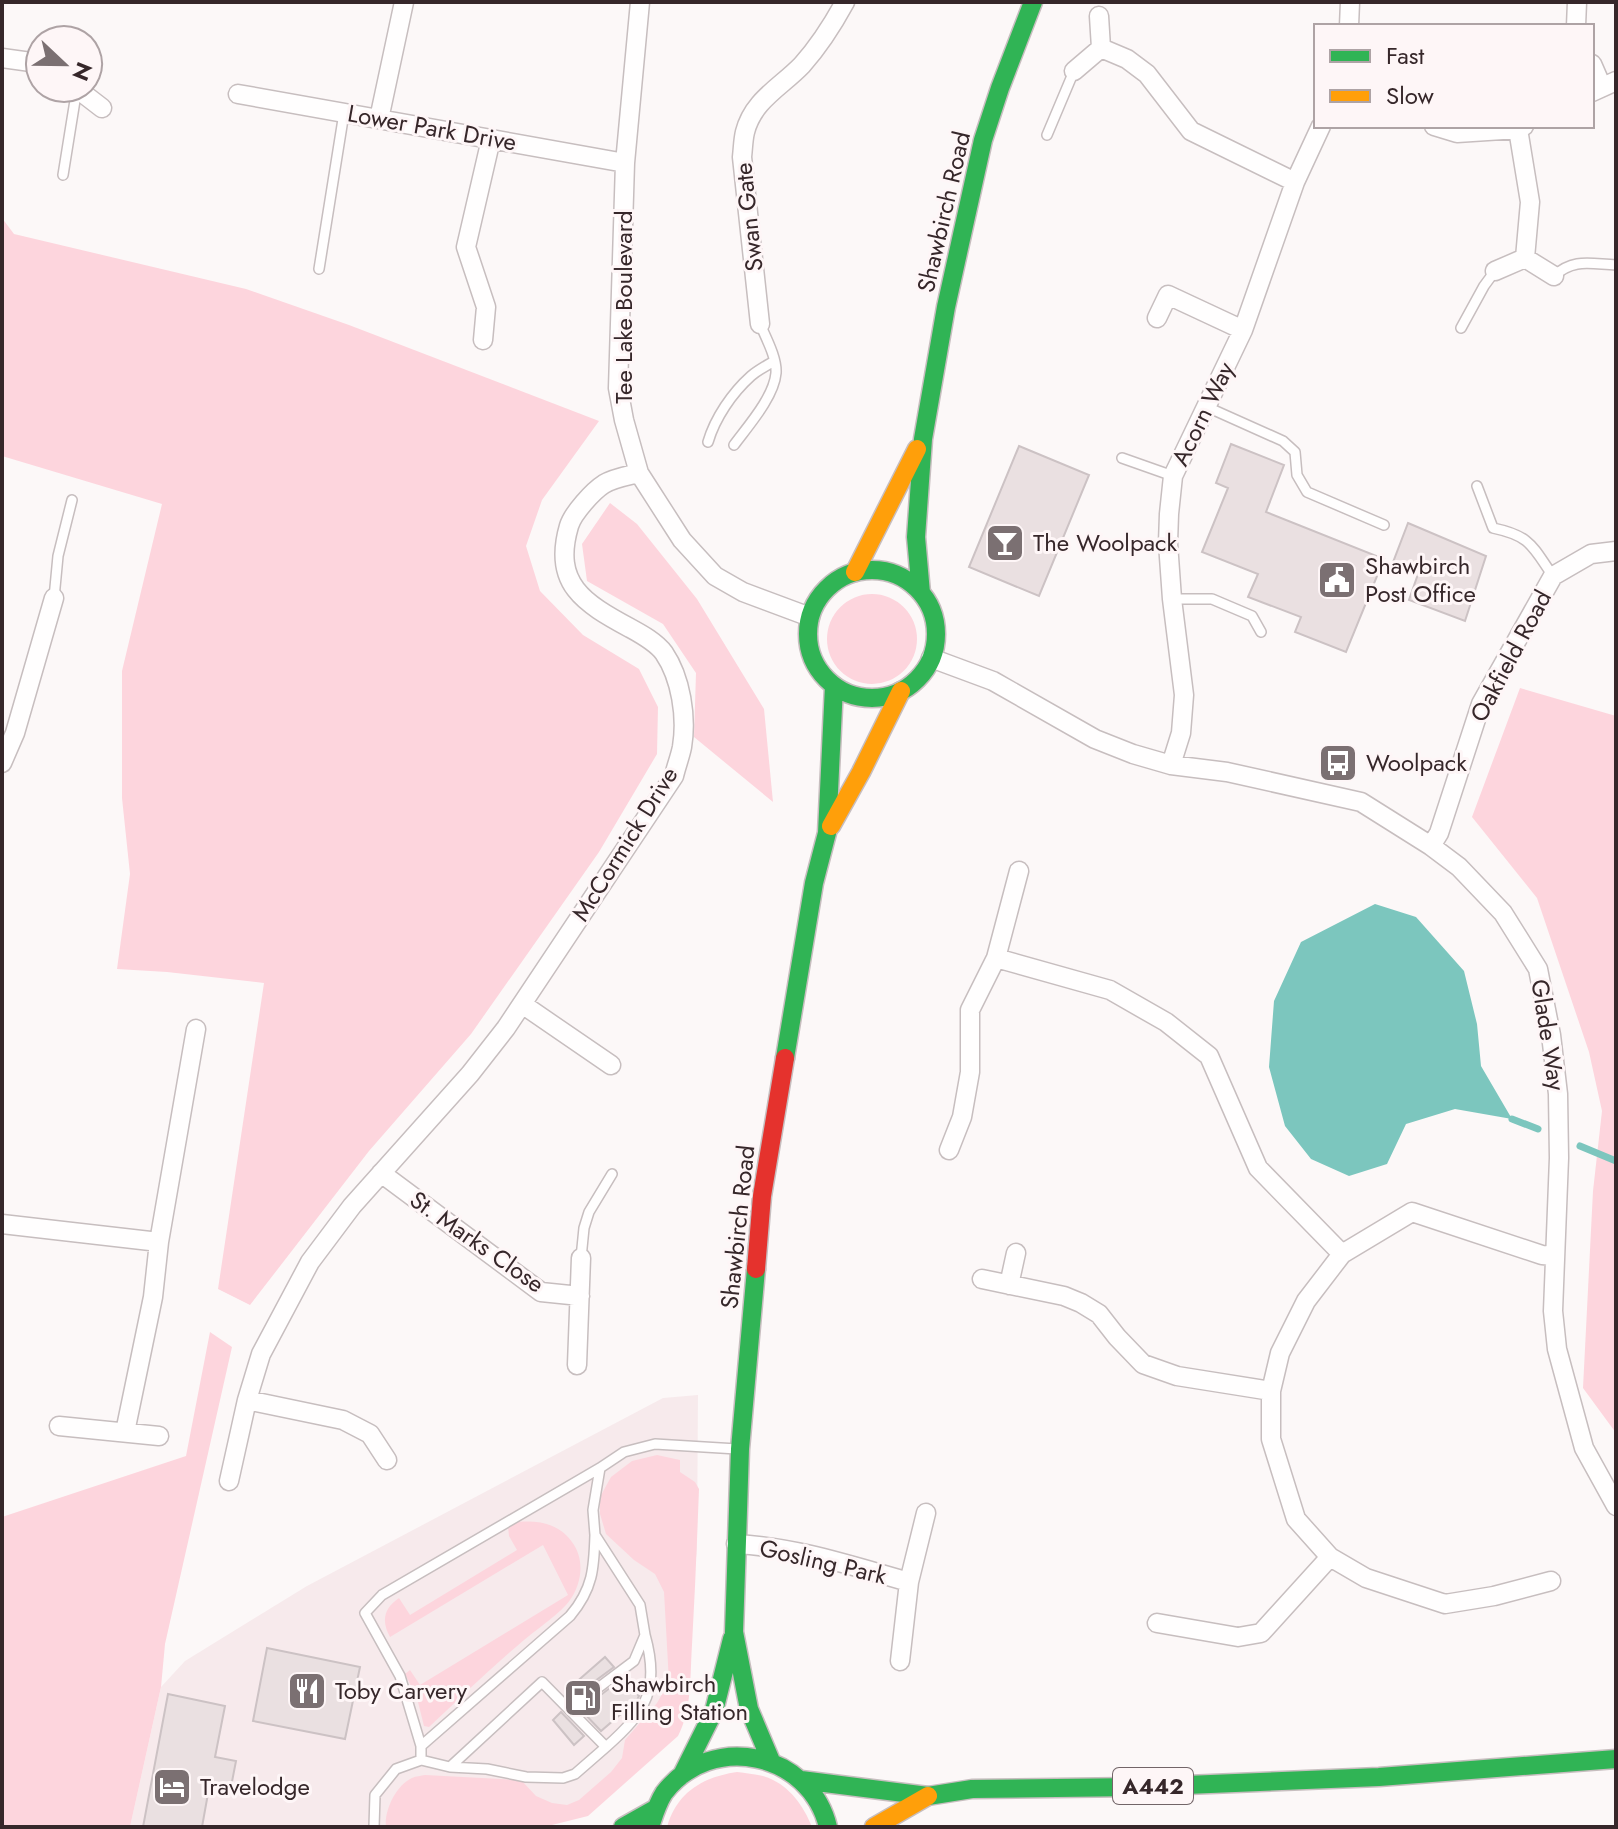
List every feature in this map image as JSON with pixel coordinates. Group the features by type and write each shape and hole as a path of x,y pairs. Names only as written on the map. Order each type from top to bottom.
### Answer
{"main road":[{"name":"Shawbirch Road","path":"921,593 916,537 923,439 963,223 983,140 1033,2"},
{"name":"Shawbirch Road","path":"855,572 923,439"},
{"path":"873,570 891,573 908,581 921,593 935,624 931,658 923,671 913,683 884,697 867,698 834,686 823,676 809,648 810,617 820,597 835,582 855,572 873,570"},
{"name":"Shawbirch Road","path":"771,1761 749,1709 734,1632 740,1449 762,1196 814,883 827,833 834,686"},
{"name":"Shawbirch Road","path":"827,833 901,691"},
{"name":"Shawbirch Road","path":"682,1775 714,1711 734,1632"},
{"name":"A442","path":"653,1818 667,1789 682,1775 711,1760 737,1755 771,1761 801,1780 817,1798 828,1827"},
{"name":"A442","path":"801,1780 928,1796 972,1789 1137,1787 1379,1777 1616,1759"},
{"name":"A442","path":"874,1827 928,1796"},
{"path":"623,1827 653,1818"}],"street":[{"path":"379,119 404,2"},
{"name":"Tee Lake Boulevard","path":"640,2 625,163 618,388 624,420 639,473 682,540 715,576 743,592 810,617"},
{"name":"Swan Gate","path":"760,324 742,157 745,132 753,112 764,97 801,65 833,24 845,2"},
{"path":"1349,24 1350,2"},
{"path":"1576,24 1577,2"},
{"path":"1100,9 1101,48"},
{"path":"1074,71 1101,48"},
{"path":"1101,48 1127,59 1147,74 1191,131 1295,182"},
{"path":"2,58 24,61"},
{"path":"1594,68 1603,86"},
{"name":"Lower Park Drive","path":"238,94 625,163"},
{"path":"97,104 102,108"},
{"name":"Acorn Way","path":"1171,765 1181,733 1184,695 1168,543 1173,476 1243,330 1295,182 1320,128"},
{"path":"1441,128 1457,133 1510,128"},
{"path":"1521,128 1530,202 1525,258"},
{"path":"483,340 486,307 466,247 491,139"},
{"path":"1495,271 1525,258"},
{"path":"1525,258 1554,276"},
{"path":"1157,318 1168,295 1243,330"},
{"name":"McCormick Drive","path":"229,1481 261,1354 310,1262 352,1206 470,1074 522,1004 674,776 682,746 681,697 675,674 663,651 647,637 601,613 580,597 567,572 564,545 572,516 602,485 639,473"},
{"name":"Oakfield Road","path":"1431,846 1439,833 1481,704 1553,576 1591,554 1616,551"},
{"path":"2,763 15,733 54,598"},
{"name":"Glade Way","path":"931,658 993,681 1095,739 1133,754 1171,765 1227,772 1361,802 1459,867 1503,913 1538,969 1551,1035 1558,1094 1559,1158 1553,1311 1557,1349 1584,1448 1616,1506"},
{"path":"949,1150 962,1117 970,1072 970,1010 996,958 1019,871"},
{"path":"996,958 1110,990 1166,1022 1209,1056 1258,1168 1342,1254"},
{"path":"522,1004 611,1065"},
{"path":"125,1432 153,1297 159,1242 196,1029"},
{"name":"St. Marks Close","path":"381,1173 541,1292 580,1296"},
{"path":"1551,1581 1494,1596 1445,1604 1366,1578 1330,1557 1296,1519 1271,1439 1271,1391 1280,1353 1306,1301 1342,1254 1412,1212 1542,1255 1554,1256"},
{"path":"2,1224 159,1242"},
{"path":"1009,1285 1016,1253"},
{"name":"St. Marks Close","path":"577,1365 581,1258"},
{"path":"982,1279 1064,1296 1090,1308 1099,1314 1143,1364 1177,1376 1271,1391"},
{"path":"247,1400 343,1420 370,1434 387,1460"},
{"path":"59,1426 159,1436"},
{"name":"Gosling Park","path":"900,1661 909,1582 926,1513"},
{"name":"Gosling Park","path":"736,1544 795,1550 909,1582"},
{"path":"1157,1623 1238,1637 1261,1633 1330,1557"}],"lane":[{"path":"1047,135 1074,71"},
{"path":"63,175 74,104"},
{"path":"319,269 344,113"},
{"path":"1554,276 1565,266 1578,263 1616,265"},
{"path":"1461,328 1495,271"},
{"path":"734,445 766,400 776,371 760,324"},
{"path":"708,442 713,424 726,406 751,376 774,361"},
{"path":"1207,407 1283,441 1295,452 1297,475 1307,492 1384,525"},
{"path":"1122,458 1173,476"},
{"path":"1477,486 1493,528 1514,532 1528,541 1553,576"},
{"path":"54,598 58,556 72,500"},
{"path":"1172,599 1212,599 1252,616 1261,632"},
{"path":"581,1258 589,1212 612,1174"},
{"path":"421,1760 421,1746 400,1676 365,1613 382,1595 624,1452 655,1444 740,1449"},
{"path":"421,1746 581,1604 594,1571 593,1510 600,1468"},
{"path":"374,1827 375,1795 396,1769 421,1760 535,1778 563,1778 575,1774 632,1721 649,1692 652,1672 650,1655 640,1605 595,1535"},
{"path":"570,1709 634,1661 645,1635"},
{"path":"450,1767 542,1682 606,1747"}],"shaded area":[{"path":"2,218 14,234 246,289 599,421 542,500 526,546 540,591 583,635 639,669 658,707 657,754 599,852 471,1034 369,1151 250,1305 218,1289 264,983 117,969 130,874 122,798 122,671 162,504 2,456"},
{"path":"610,503 637,524 697,599 764,709 773,802 694,737 696,673 663,624 587,581 582,544"},
{"path":"872,594 889,598 904,607 913,622 917,639 913,656 904,671 889,680 872,684 855,680 840,671 831,656 827,639 831,622 840,607 855,598"},
{"path":"1520,688 1616,716 1616,1433 1583,1388 1593,1191 1602,1111 1589,1052 1537,898 1472,817"},
{"path":"210,1332 232,1347 165,1644 161,1687 130,1827 2,1827 2,1517 186,1456"},
{"path":"698,1395 697,1549 682,1697 586,1814 528,1827 130,1827 161,1687 185,1661 307,1586 663,1398"},
{"path":"657,1455 680,1460 680,1472 695,1482 699,1489 690,1692 678,1736 588,1816 544,1827 386,1827 392,1799 406,1781 415,1777 521,1780 536,1796 567,1805 579,1800 622,1758 625,1740 657,1703 669,1682 664,1592 655,1574 634,1560 606,1534 600,1514 600,1497 611,1477 632,1461"},
{"path":"518,1522 548,1524 572,1542 580,1563 574,1593 561,1610 429,1727 424,1726 417,1698 405,1674 410,1670 420,1685 568,1595 543,1545 390,1637 385,1620 387,1611 399,1598 410,1615 517,1550 508,1527"},
{"path":"737,1772 772,1779 787,1789 804,1810 812,1827 667,1827 677,1804 693,1788 713,1778"}],"water":[{"path":"1375,904 1416,917 1464,971 1477,1024 1481,1066 1512,1119 1455,1109 1406,1124 1387,1164 1349,1176 1311,1159 1285,1126 1269,1067 1274,1001 1301,942"}],"building":[{"path":"1231,444 1284,465 1266,512 1384,559 1346,652 1295,632 1301,617 1248,597 1258,574 1202,552 1228,488 1216,483"},
{"path":"1019,446 1089,475 1039,596 969,567"},
{"path":"1408,523 1486,556 1465,621 1409,600 1418,574 1392,565"},
{"path":"267,1648 360,1667 345,1739 253,1721"},
{"path":"605,1657 614,1667 572,1698 566,1691"},
{"path":"623,1678 639,1696 601,1731 581,1710"},
{"path":"168,1694 225,1706 215,1757 236,1761 230,1792 209,1788 202,1827 143,1827"},
{"path":"561,1712 584,1736 574,1745 553,1720"}],"waterway":[{"path":"1512,1119 1538,1129"},
{"path":"1580,1146 1616,1161"}],"traffic: fast":[{"path":"921,593 916,537 923,439 946,307 983,140 1033,2"},
{"path":"872,570 896,575 917,589 931,610 936,634 931,658 917,679 896,693 872,698 848,693 827,679 813,658 808,634 813,610 827,589 848,575 872,570"},
{"path":"785,1058 814,883 827,833 834,686"},
{"path":"756,1269 740,1449 734,1632 749,1709 771,1761"},
{"path":"682,1775 714,1711 732,1639"},
{"path":"650,1827 664,1793 684,1774 707,1762 732,1757 757,1759 781,1767 801,1781 818,1801 828,1827"},
{"path":"801,1780 928,1796 972,1789 1137,1787 1379,1777 1616,1759"},
{"path":"623,1827 655,1809"}],"traffic: slow":[{"path":"855,572 917,449"},
{"path":"831,826 901,691"},
{"path":"874,1827 928,1796"}],"traffic: jam":[{"path":"756,1269 762,1196 785,1058"}],"place":[{"name":"The Woolpack","path":"1005,543"},
{"name":"Shawbirch Post Office","path":"1337,580"},
{"name":"Woolpack","path":"1338,763"},
{"name":"Toby Carvery","path":"307,1691"},
{"name":"Shawbirch Filling Station","path":"583,1698"},
{"name":"Travelodge","path":"172,1787"}]}
